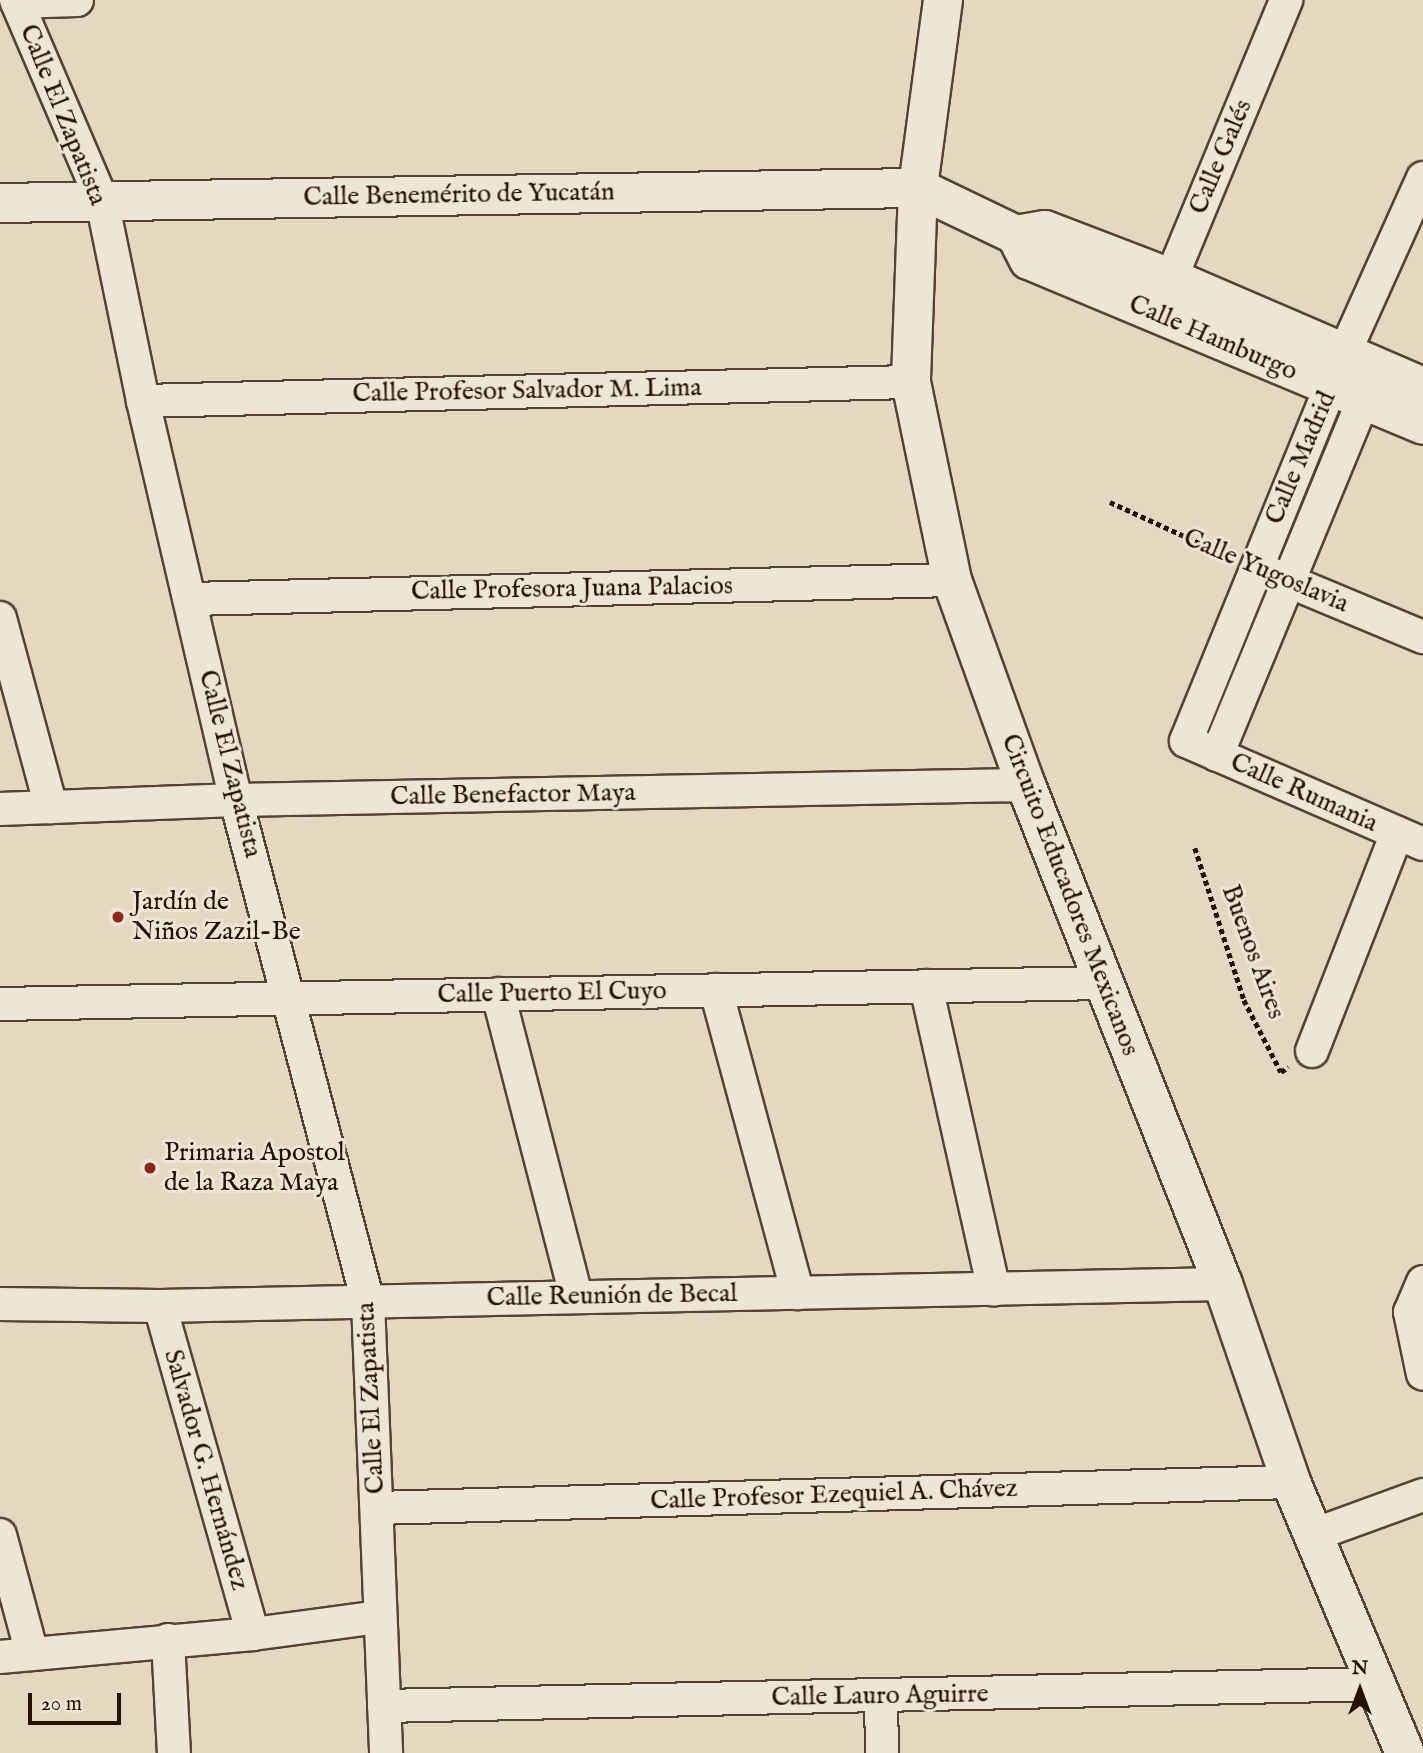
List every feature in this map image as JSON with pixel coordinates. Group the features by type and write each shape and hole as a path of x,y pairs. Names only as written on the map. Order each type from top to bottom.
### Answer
{"street":[{"path":"16,1 77,0"},
{"name":"Circuito Educadores Mexicanos","path":"943,0 918,188 911,382 952,580 1026,785 1223,1284 1291,1482 1316,1534 1405,1753"},
{"name":"Calle Galés","path":"1156,314 1286,0"},
{"name":"Calle El Zapatista","path":"16,1 102,201 143,401 236,800 292,999 368,1302 386,1753"},
{"name":"Calle Madrid","path":"1217,755 1287,580 1351,377 1423,178"},
{"name":"Calle Benemérito de Yucatán","path":"0,203 918,188"},
{"name":"Calle Hamburgo","path":"918,188 1016,235 1045,230 1170,278 1351,377 1423,425"},
{"name":"Calle Hamburgo","path":"1016,235 1029,260 1156,314 1351,377 1423,387"},
{"name":"Calle Madrid","path":"1185,741 1255,568 1351,377"},
{"name":"Calle Profesor Salvador M. Lima","path":"143,401 911,382"},
{"name":"Calle Yugoslavia","path":"1255,568 1423,637"},
{"name":"Calle Profesora Juana Palacios","path":"191,599 952,580"},
{"path":"0,618 51,807"},
{"name":"Calle Rumania","path":"1185,741 1410,839"},
{"name":"Calle Benefactor Maya","path":"0,809 236,800 1026,785"},
{"path":"1312,1051 1410,839"},
{"name":"Calle Puerto El Cuyo","path":"0,1004 1104,983"},
{"path":"926,986 994,1289"},
{"path":"716,990 798,1293"},
{"path":"498,994 576,1296"},
{"path":"1423,1282 1410,1312 1423,1374"},
{"name":"Calle Reunión de Becal","path":"0,1304 160,1306 1223,1284"},
{"name":"Salvador G. Hernández","path":"160,1306 253,1634"},
{"name":"Calle Profesor Ezequiel A. Chávez","path":"377,1508 1291,1482"},
{"path":"1316,1534 1423,1495"},
{"path":"0,1535 32,1654"},
{"path":"0,1657 253,1634 379,1617"},
{"path":"168,1640 174,1753"},
{"name":"Calle Lauro Aguirre","path":"384,1706 1376,1684"},
{"path":"881,1697 882,1753"}],"path":[{"name":"Calle Yugoslavia","path":"1110,502 1255,568"},
{"name":"Buenos Aires","path":"1195,848 1244,1000 1281,1072 1312,1051"}],"place":[{"name":"Jardín de Niños Zazil-Be","path":"118,917"},
{"name":"Primaria Apostol de la Raza Maya","path":"150,1168"}]}
